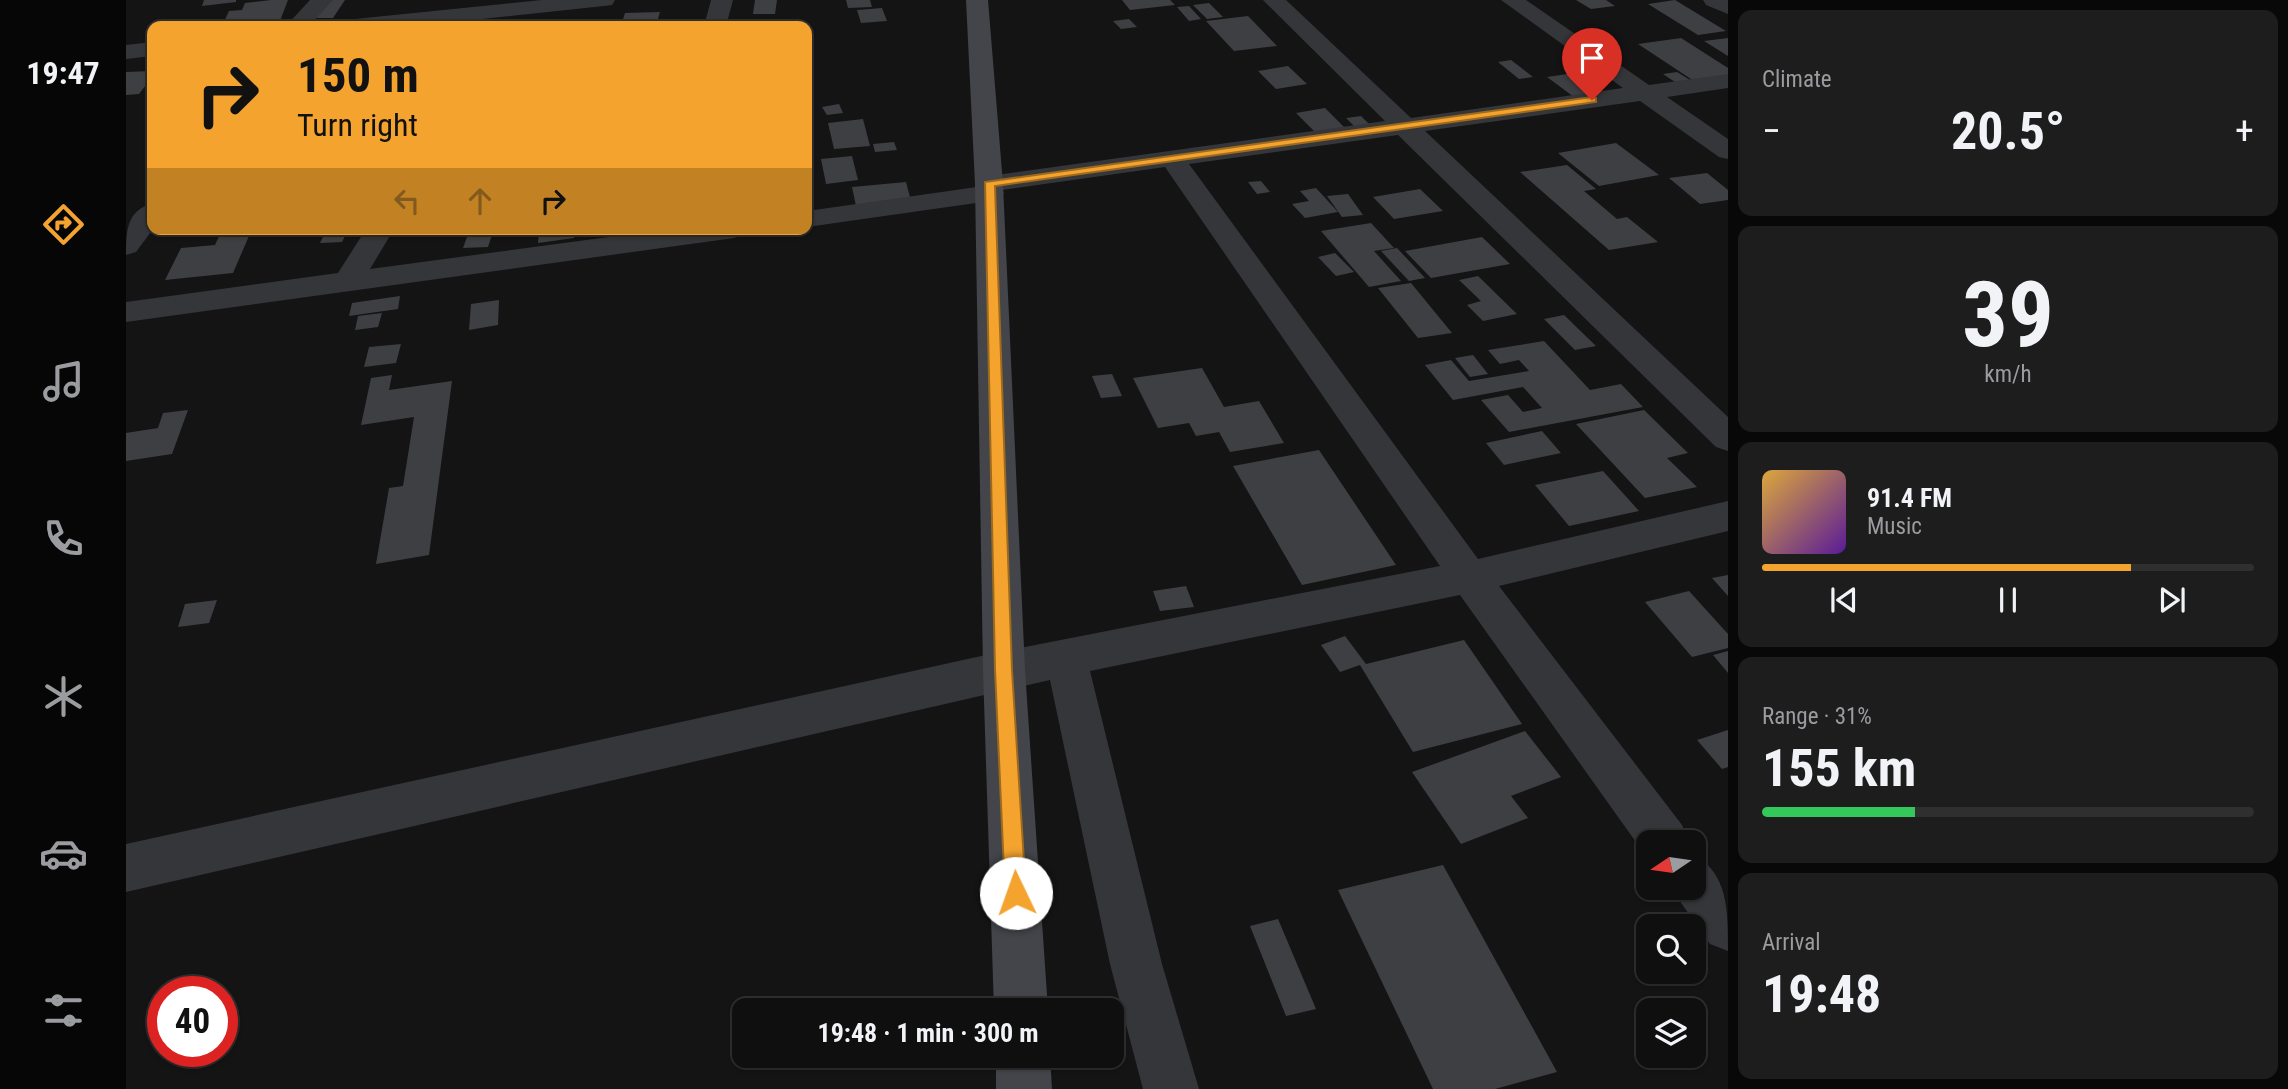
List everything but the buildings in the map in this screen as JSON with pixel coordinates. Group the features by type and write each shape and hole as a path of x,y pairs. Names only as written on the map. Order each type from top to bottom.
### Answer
{"street":[{"path":"302,21 322,0"},
{"path":"464,21 508,19 604,0"},
{"path":"716,21 722,0"},
{"path":"977,0 990,189 1004,670 1020,998"},
{"path":"1274,0 1728,438"},
{"path":"1512,0 1728,151"},
{"path":"1714,0 1728,8"},
{"path":"126,52 147,49"},
{"path":"812,218 1172,159 1728,81"},
{"path":"1172,159 1469,577 1656,830"},
{"path":"126,246 147,219"},
{"path":"346,283 376,235"},
{"path":"126,312 346,283 655,235"},
{"path":"126,867 1004,670 1469,577 1728,516"},
{"path":"1066,657 1136,964 1171,1089"},
{"path":"1706,896 1728,926"},
{"path":"1023,1068 1024,1089"}],"route":[{"path":"1016,893 1004,670 989,184 1592,100"}]}
